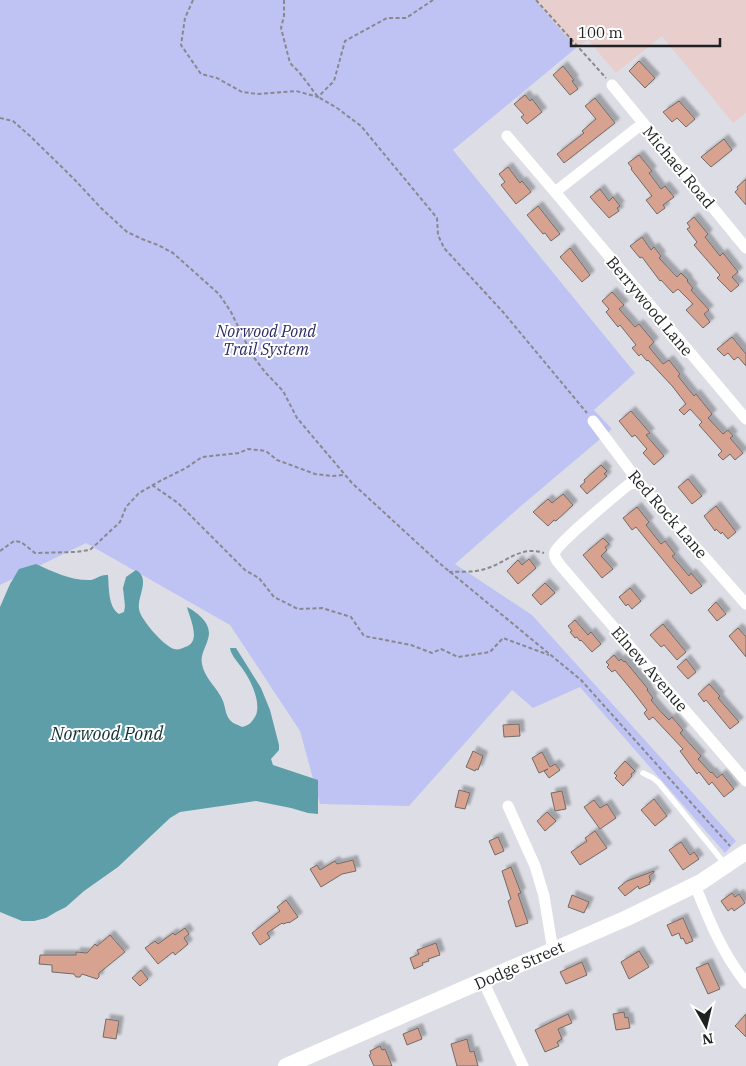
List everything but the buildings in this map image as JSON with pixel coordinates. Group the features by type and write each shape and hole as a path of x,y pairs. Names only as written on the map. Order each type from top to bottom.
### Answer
{"main road":[{"name":"Dodge Street","path":"286,1066 628,918 696,885 746,852"}],"street":[{"name":"Michael Road","path":"612,85 642,124 746,248"},
{"path":"555,192 642,124"},
{"name":"Berrywood Lane","path":"507,136 746,419"},
{"name":"Red Rock Lane","path":"593,421 641,485 746,604"},
{"path":"554,556 555,552 566,540 628,485 634,483 641,485"},
{"name":"Elnew Avenue","path":"554,556 746,781"},
{"path":"508,806 535,866 546,906 553,950"},
{"path":"696,885 715,934 733,967 746,983"},
{"path":"483,981 523,1066"}],"lane":[{"path":"642,772 659,783 726,866"}],"path":[{"path":"193,0 185,18 181,45 201,74 217,78 242,92 258,94 296,91 318,97 337,108 361,126 437,218 438,235 444,248 503,312 593,421"},
{"path":"284,0 284,16 281,28 290,63 318,97"},
{"path":"318,97 334,80 345,41 387,18 406,18 433,0"},
{"path":"536,0 612,85"},
{"path":"0,118 14,121 127,232 158,245 173,254 219,294 231,312 252,355 283,391 297,418 344,474 449,572 581,680 730,846"},
{"path":"0,551 14,541 21,542 35,553 90,550 120,522 126,507 140,493 202,457 248,449 266,451 277,460 315,474 332,476 344,474"},
{"path":"152,485 178,503 245,570 259,578 274,596 298,609 322,608 351,617 364,636 411,645 432,653 442,649 458,657 490,652 503,638 551,656"},
{"path":"449,572 482,570 500,564 508,557 537,550 554,556"}],"shaded area":[{"path":"535,0 746,0 746,113 733,123 662,36 616,73 588,40 576,48"}],"green space":[{"name":"Norwood Pond Trail System","path":"0,0 535,0 576,48 453,150 635,373 594,410 612,429 455,564 532,615 736,841 725,853 580,687 533,708 512,690 409,806 320,804 300,731 230,625 86,543 0,585"}],"water":[{"name":"Norwood Pond","path":"36,564 75,579 91,580 108,575 111,602 115,611 119,614 124,612 123,588 126,577 136,570 143,578 139,604 140,613 159,638 174,649 184,648 193,640 192,624 187,607 196,612 204,620 209,634 202,657 203,669 221,696 228,717 233,723 242,727 252,721 257,710 252,686 230,648 236,648 261,688 270,710 279,745 279,750 271,759 273,765 318,780 318,814 256,801 180,812 170,818 118,867 84,891 66,907 46,918 34,921 22,921 0,912 0,607 19,569"}]}
